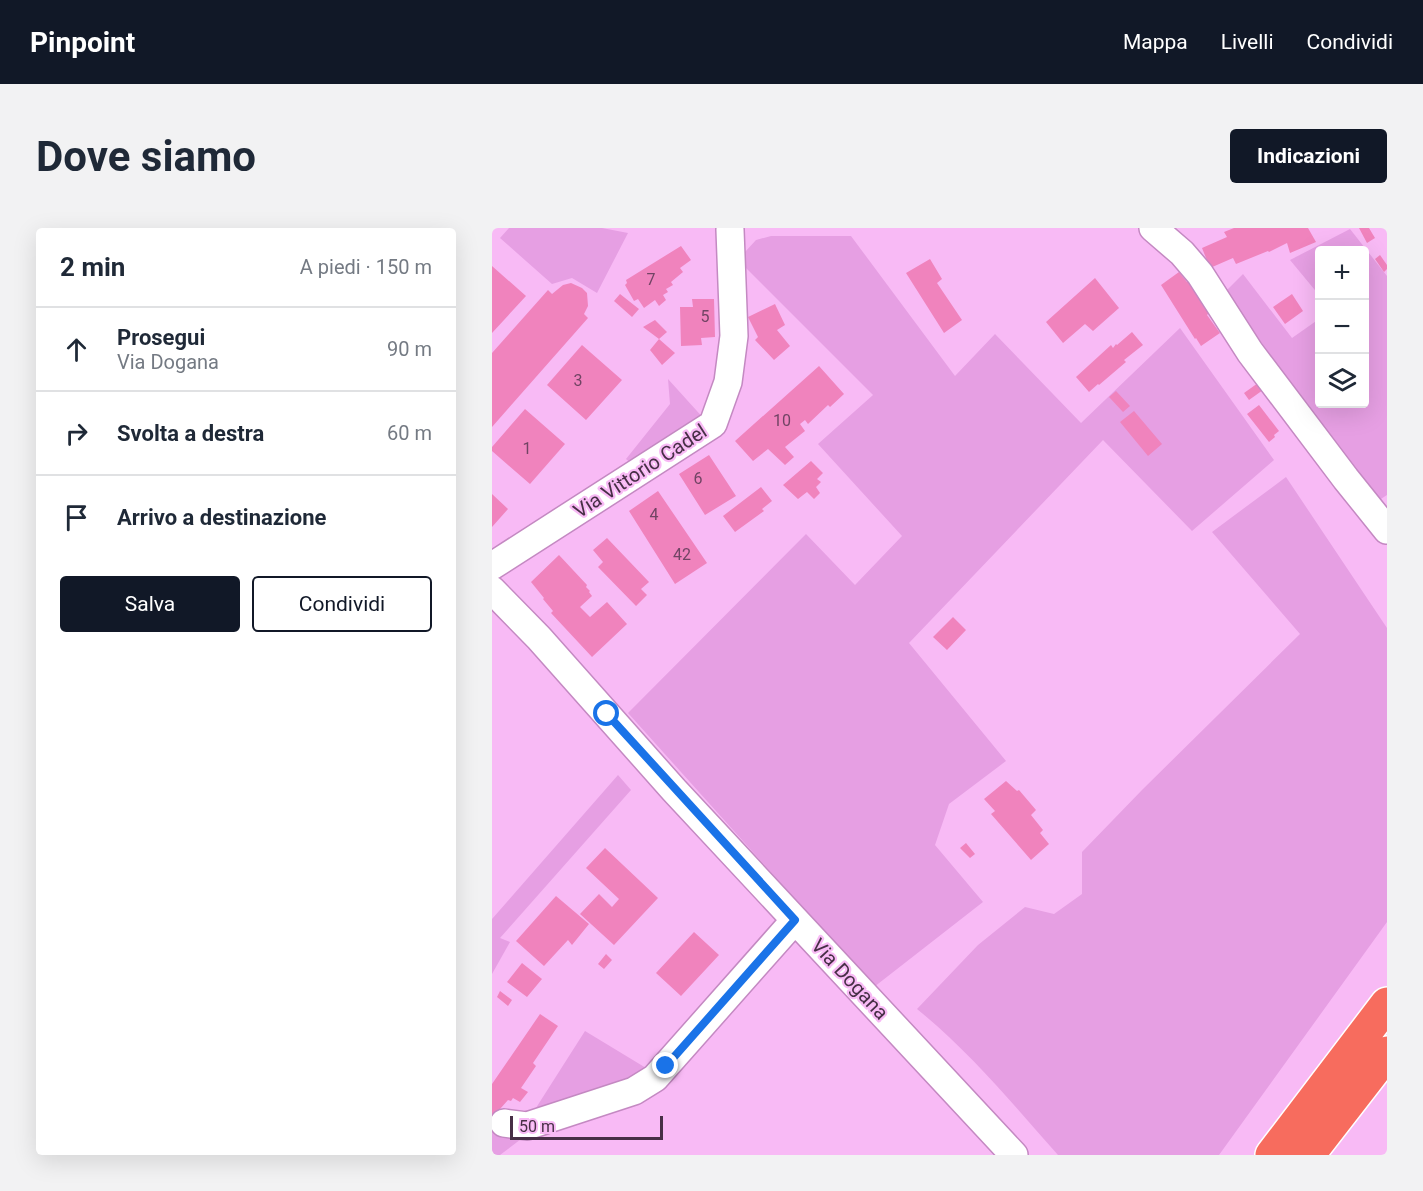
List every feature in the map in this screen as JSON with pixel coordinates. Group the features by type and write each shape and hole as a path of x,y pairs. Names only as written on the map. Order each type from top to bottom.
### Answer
{"highway":[{"path":"1272,1155 1387,1004"},
{"path":"1308,1155 1387,1053"}],"street":[{"path":"1153,228 1182,253 1200,274 1250,352 1387,530"},
{"name":"Via Vittorio Cadel","path":"492,566 713,424 728,382 734,336 730,229"},
{"name":"Via Dogana","path":"492,590 539,638 674,790 1014,1155"},
{"path":"504,1123 527,1126 634,1090 655,1078 795,920"}],"shaded area":[{"path":"509,228 602,228 628,233 597,293 572,278 552,284 500,238"},
{"path":"1350,229 1363,246 1317,246"},
{"path":"771,236 851,236 955,376 995,334 1081,423 1180,328 1274,460 1192,531 1103,440 909,643 1006,761 949,804 935,845 983,902 874,987 628,713 806,534 855,585 902,536 818,444 873,395 744,266 745,252 756,240"},
{"path":"1315,247 1315,290 1290,260"},
{"path":"1369,253 1387,276 1387,495 1373,504 1226,291 1243,274 1292,338 1315,322 1315,408 1369,408"},
{"path":"668,379 706,421 634,466 626,459 670,404"},
{"path":"1286,477 1387,628 1387,922 1219,1155 1058,1155 973,1061 917,1009 978,945 1025,907 1054,914 1082,894 1082,852 1300,634 1212,532"},
{"path":"618,775 631,790 500,938 510,942 492,974 492,919"},
{"path":"585,1031 651,1071 527,1122"},
{"path":"492,1124 525,1136 500,1155 492,1155"}],"building":[{"path":"1234,228 1308,228 1316,242 1290,253 1287,243 1236,264 1233,258 1210,268 1202,248 1227,237 1224,232"},
{"path":"1359,228 1369,228 1375,238 1367,243"},
{"path":"681,246 691,260 680,268 683,272 671,282 673,285 666,289 668,292 663,295 666,300 659,306 655,300 644,308 638,299 634,301 625,285 626,280"},
{"path":"1380,255 1387,265 1384,272 1375,259"},
{"path":"930,259 942,279 937,283 962,320 944,333 906,273"},
{"path":"492,266 526,296 492,333"},
{"path":"1179,272 1187,282 1189,281 1209,313 1207,315 1220,333 1201,346 1161,285"},
{"path":"1095,278 1119,308 1093,331 1085,324 1063,343 1046,322"},
{"path":"571,283 587,293 588,306 584,314 588,318 492,427 492,353 548,290 552,294 563,285"},
{"path":"620,294 639,309 632,317 614,301"},
{"path":"1292,294 1303,311 1285,324 1273,307"},
{"path":"692,299 714,299 715,337 701,338 702,345 681,346 680,307 693,307"},
{"path":"775,304 785,325 777,330 790,346 774,360 755,340 758,337 748,317"},
{"path":"655,320 667,332 659,339 643,327"},
{"path":"1132,332 1143,345 1089,392 1076,377 1111,345 1113,348"},
{"path":"659,339 675,353 662,365 650,350"},
{"path":"582,345 622,380 586,420 547,385"},
{"path":"819,366 844,394 808,424 805,420 800,424 805,431 785,447 794,457 785,465 768,449 753,461 735,441"},
{"path":"1258,383 1263,390 1249,400 1244,393"},
{"path":"1116,391 1130,406 1123,412 1109,397"},
{"path":"1259,405 1279,431 1269,442 1247,414"},
{"path":"525,409 565,444 530,484 492,451 492,447"},
{"path":"1134,411 1162,444 1148,456 1120,422"},
{"path":"709,455 736,496 705,515 679,474"},
{"path":"811,461 823,473 817,479 821,482 816,487 820,493 814,499 807,492 798,499 783,485"},
{"path":"761,487 772,501 762,509 764,511 735,532 723,516"},
{"path":"658,491 707,563 675,584 629,511"},
{"path":"492,494 508,509 492,527"},
{"path":"607,538 649,582 641,589 647,595 636,606 598,567 603,562 593,550"},
{"path":"559,555 590,591 592,596 580,607 590,617 607,602 627,624 592,657 551,613 553,611 531,582"},
{"path":"953,617 966,630 947,650 933,637"},
{"path":"1006,781 1017,791 1019,790 1036,810 1031,815 1043,830 1040,833 1049,844 1031,860 991,814 995,811 984,799"},
{"path":"966,843 975,854 970,858 960,848"},
{"path":"605,848 658,898 614,945 580,914 599,894 612,907 619,899 586,868"},
{"path":"556,896 589,924 572,945 568,940 544,966 516,941"},
{"path":"694,932 719,955 681,996 656,973"},
{"path":"606,954 612,960 604,969 598,964"},
{"path":"522,963 542,979 527,997 507,982"},
{"path":"500,991 512,1000 508,1006 497,997"},
{"path":"540,1014 558,1026 533,1063 536,1066 521,1088 528,1092 520,1102 513,1098 511,1101 508,1100 492,1118 492,1084"}],"route":[{"path":"607,714 795,920 666,1066"}]}
